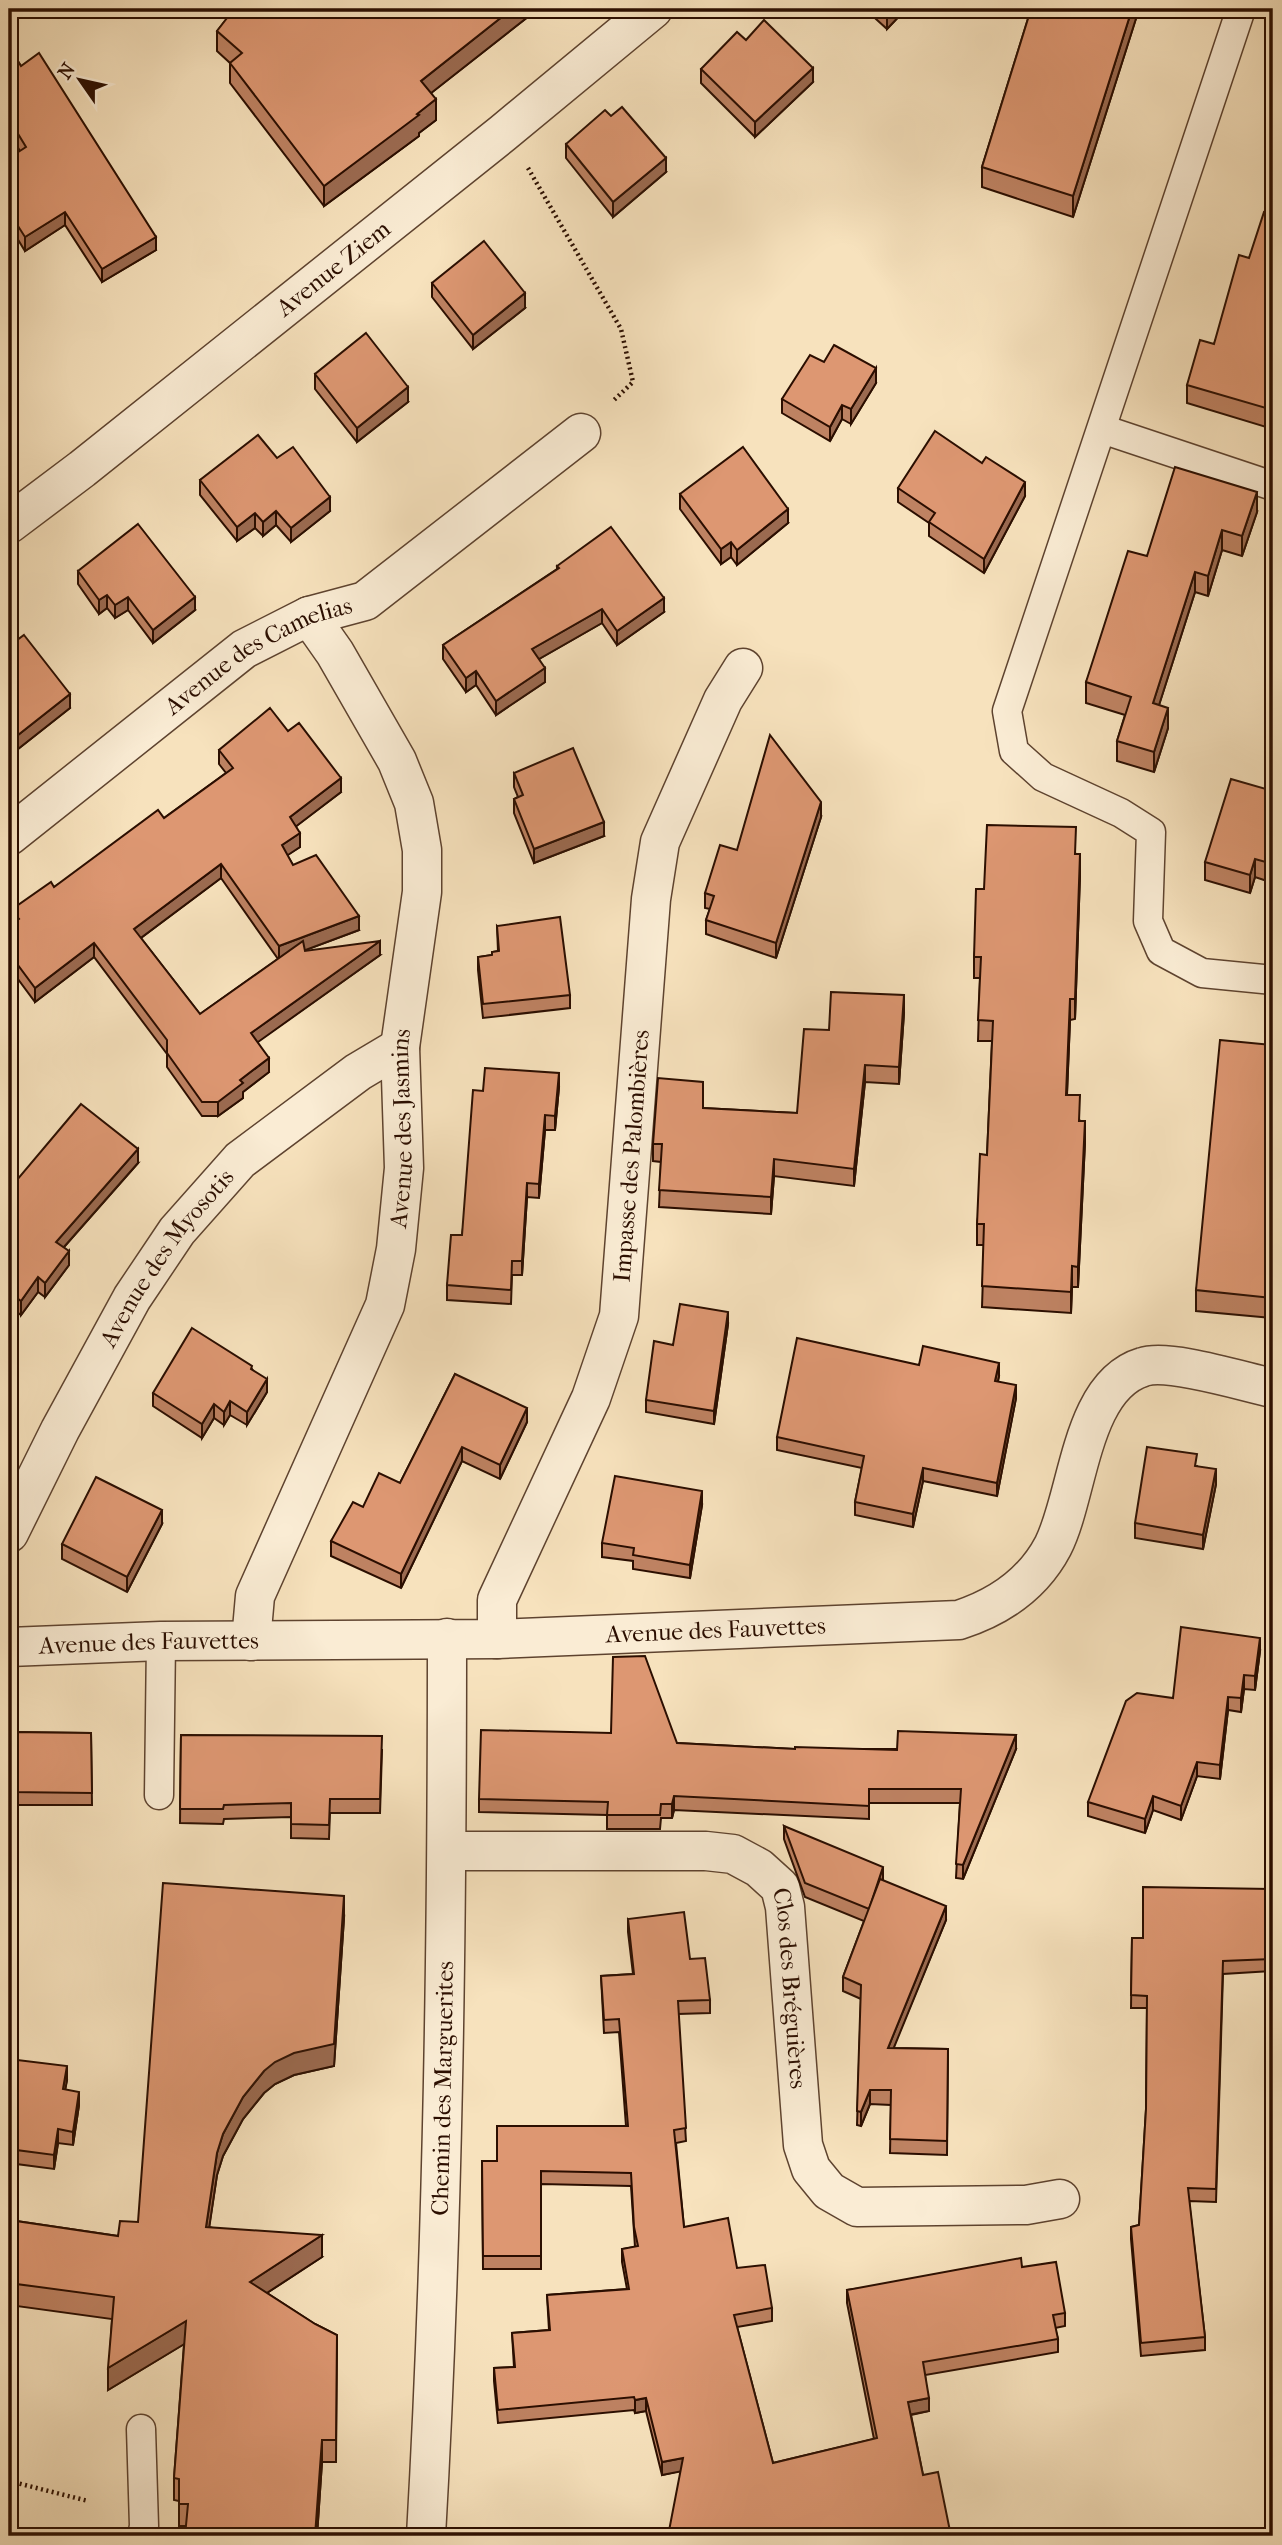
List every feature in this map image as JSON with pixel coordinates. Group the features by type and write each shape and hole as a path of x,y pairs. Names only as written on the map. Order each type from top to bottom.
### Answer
{"street":[{"name":"Avenue Ziem","path":"9,524 82,469 503,133 653,9"},
{"name":"Avenue des Camelias","path":"9,836 244,649 309,616 365,601 581,433"},
{"name":"Avenue des Jasmins","path":"251,1641 255,1596 385,1305 396,1249 404,1167 400,1047 422,891 422,850 414,803 397,761 335,653 309,616"},
{"name":"Impasse des Palombières","path":"498,1639 497,1600 592,1398 620,1316 651,899 660,842 723,700 743,668"},
{"name":"Avenue des Myosotis","path":"9,1533 60,1430 132,1298 177,1231 240,1160 358,1072 400,1047"},
{"name":"Avenue des Fauvettes","path":"9,1647 161,1642 498,1639 959,1620 981,1613 1006,1599 1026,1582 1053,1546 1095,1411 1115,1383 1143,1367 1168,1365 1273,1388"},
{"name":"Chemin des Marguerites","path":"426,2536 435,2379 447,1851 447,1638"},
{"name":"Clos des Bréguières","path":"447,1851 706,1851 733,1854 759,1868 780,1887 785,1907 803,2145 811,2169 829,2191 857,2207 1026,2205 1060,2199"}],"lane":[{"path":"1241,9 1007,711 1014,751 1043,777 1121,813 1152,832 1148,921 1161,951 1202,973 1273,981"},
{"path":"1102,429 1273,486"},
{"path":"159,1795 161,1642"},
{"path":"141,2429 142,2536"}],"path":[{"path":"503,133 533,174 621,329 633,382 581,433"},
{"path":"9,2481 88,2501"}],"building":[{"path":"234,9 512,9 421,81 436,99 417,114 419,115 324,186 230,63 242,53 217,31"},
{"path":"881,9 892,9 887,15"},
{"path":"1031,9 1132,9 1073,196 982,167"},
{"path":"764,20 813,68 755,122 701,69 737,32 746,40"},
{"path":"9,47 21,66 39,53 156,237 102,269 65,212 25,237 9,212 9,158 26,147 9,119"},
{"path":"622,107 666,158 613,202 566,144 605,110 611,116"},
{"path":"1264,212 1273,214 1273,410 1187,385 1200,340 1214,344 1239,255 1249,258"},
{"path":"484,241 525,293 473,335 432,283"},
{"path":"366,333 408,387 357,428 315,374"},
{"path":"834,345 876,368 851,409 842,405 830,427 782,399 810,355 824,362"},
{"path":"935,431 982,463 986,457 1025,482 984,559 929,522 935,513 898,488"},
{"path":"258,435 277,458 293,447 330,497 291,528 276,511 263,522 255,513 237,527 200,480"},
{"path":"743,447 788,509 737,550 731,542 721,549 680,494"},
{"path":"1175,467 1257,492 1242,536 1222,530 1208,576 1195,572 1153,703 1168,708 1154,752 1117,741 1131,697 1086,682 1128,551 1147,556"},
{"path":"138,524 195,597 153,630 128,597 115,605 107,595 99,600 78,571"},
{"path":"611,527 664,598 617,631 602,609 532,649 545,668 496,701 476,671 466,678 443,645 559,568 557,566"},
{"path":"24,635 70,694 18,735 9,723 9,646"},
{"path":"270,708 288,731 299,723 341,778 290,817 300,833 282,845 293,865 316,855 359,916 279,946 221,864 134,929 200,1014 303,941 305,951 380,941 251,1033 269,1058 240,1080 243,1083 218,1102 202,1102 167,1053 167,1040 94,943 35,988 9,953 9,927 19,919 11,910 51,882 54,887 158,810 164,818 233,768 219,750"},
{"path":"770,735 821,802 776,943 706,920 714,896 705,893 720,845 737,850"},
{"path":"573,748 604,822 534,849 514,799 523,795 514,773"},
{"path":"1231,779 1273,791 1273,864 1255,859 1250,875 1205,862"},
{"path":"987,825 1076,827 1075,854 1080,854 1075,999 1070,999 1066,1095 1080,1095 1079,1121 1085,1121 1078,1267 1072,1266 1071,1292 982,1286 984,1224 977,1224 980,1154 987,1155 993,1021 978,1020 981,957 974,957 976,889 984,889"},
{"path":"560,917 570,995 483,1004 478,957 499,951 497,926"},
{"path":"831,992 904,995 899,1067 865,1065 854,1169 774,1159 771,1197 659,1190 662,1144 653,1144 658,1078 703,1082 703,1108 797,1113 804,1029 829,1030"},
{"path":"1220,1040 1273,1045 1273,1298 1196,1290"},
{"path":"485,1068 559,1073 555,1116 545,1115 539,1184 527,1183 522,1261 512,1261 511,1290 447,1285 451,1235 462,1235 473,1090 483,1091"},
{"path":"81,1104 138,1149 56,1242 69,1251 45,1283 38,1277 21,1301 9,1292 9,1191"},
{"path":"680,1304 728,1312 714,1411 646,1400 654,1341 673,1345"},
{"path":"192,1328 252,1366 251,1369 267,1379 247,1412 230,1401 224,1412 214,1404 202,1424 153,1393"},
{"path":"797,1338 919,1365 923,1346 999,1363 995,1381 1016,1385 997,1483 923,1468 913,1514 855,1502 864,1456 777,1437"},
{"path":"455,1374 527,1408 500,1465 462,1447 401,1574 331,1541 353,1502 363,1507 379,1473 400,1483"},
{"path":"1147,1447 1197,1454 1195,1466 1216,1469 1203,1535 1135,1523"},
{"path":"615,1476 702,1491 690,1565 633,1555 634,1548 602,1543"},
{"path":"96,1477 162,1510 127,1577 62,1544"},
{"path":"1181,1627 1260,1638 1255,1676 1244,1675 1241,1698 1228,1697 1220,1765 1197,1762 1181,1806 1153,1796 1145,1819 1088,1802 1126,1701 1137,1693 1173,1698"},
{"path":"645,1656 677,1743 795,1749 897,1750 898,1731 1016,1735 963,1865 956,1864 961,1789 869,1789 869,1806 674,1796 672,1804 661,1804 660,1815 607,1815 608,1802 479,1799 481,1730 611,1733 613,1657"},
{"path":"9,1732 91,1733 92,1793 9,1792"},
{"path":"181,1735 382,1736 380,1799 330,1799 329,1825 291,1824 291,1803 224,1805 223,1809 180,1809"},
{"path":"784,1826 883,1867 869,1909 805,1883"},
{"path":"880,1879 946,1906 888,2048 948,2049 947,2141 890,2139 891,2090 870,2090 861,2112 857,2111 861,1985 843,1977"},
{"path":"163,1883 344,1896 334,2044 294,2053 275,2062 243,2097 223,2134 217,2153 206,2227 322,2235 250,2282 337,2335 336,2440 322,2440 315,2536 185,2536 188,2504 179,2504 179,2479 174,2478 186,2321 108,2368 114,2297 9,2283 9,2220 118,2236 120,2221 138,2222"},
{"path":"1143,1887 1273,1889 1273,1959 1223,1961 1216,2189 1188,2188 1205,2337 1141,2343 1131,2227 1139,2225 1146,2109 1147,1996 1131,1995 1132,1938 1143,1938"},
{"path":"684,1912 690,1959 705,1958 710,2000 678,2001 686,2128 674,2130 684,2227 728,2218 737,2268 765,2265 772,2308 734,2315 773,2463 877,2438 847,2290 1021,2258 1022,2267 1056,2262 1065,2313 1053,2315 1058,2339 923,2362 929,2398 908,2402 923,2475 938,2472 951,2536 668,2536 683,2458 662,2462 646,2398 498,2410 494,2368 515,2367 512,2333 550,2330 547,2295 629,2289 622,2249 638,2246 634,2227 631,2173 541,2171 541,2256 483,2256 482,2161 497,2161 497,2126 628,2126 619,2019 604,2020 601,1976 634,1974 628,1919"},
{"path":"9,2059 67,2066 63,2089 79,2092 73,2132 58,2129 54,2155 9,2149"}]}
